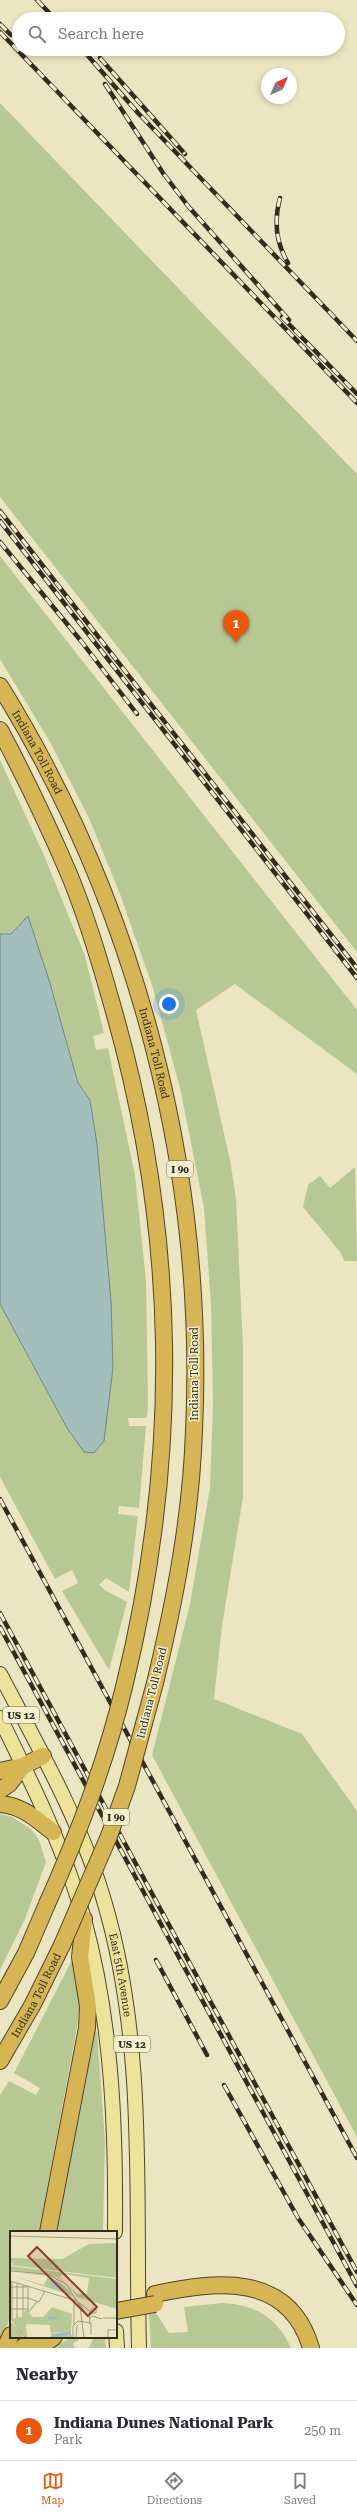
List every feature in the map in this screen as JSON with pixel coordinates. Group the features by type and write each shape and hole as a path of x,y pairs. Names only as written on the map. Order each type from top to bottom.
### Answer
{"highway":[{"name":"Indiana Toll Road","path":"0,686 54,781 91,862 124,947 149,1030 180,1168 189,1238 194,1304 194,1432 184,1543 174,1604 155,1683 127,1786 109,1836 62,1945 33,2004 0,2062"},
{"name":"Indiana Toll Road","path":"0,730 34,795 69,875 100,962 124,1042 151,1176 159,1241 164,1314 165,1374 161,1469 147,1582 124,1687 99,1777 84,1821 26,1953 0,2001"},
{"path":"0,1771 23,1766 43,1756"},
{"path":"0,1790 9,1784 23,1766"},
{"path":"0,1804 14,1805 25,1810 53,1832"},
{"path":"48,2231 87,2028 86,1983 80,1957 84,1919"},
{"path":"117,2311 198,2287 232,2284 262,2291 277,2299 290,2310 301,2324 310,2348"},
{"path":"117,2302 214,2295 245,2297 259,2301 283,2318 300,2348"},
{"path":"4,2348 10,2337"},
{"path":"22,2348 36,2338"},
{"path":"38,2348 53,2338"}],"main road":[{"name":"East 5th Avenue","path":"0,1674 43,1756 89,1855 105,1904 119,1962 130,2032 135,2088 139,2348"},
{"name":"East 5th Avenue","path":"0,1718 53,1832 84,1919 96,1967 107,2031 112,2080 116,2149 116,2231"},
{"path":"117,2338 118,2348"}],"green space":[{"path":"0,103 357,474 357,952 0,497"},
{"path":"0,556 357,1010 357,1074 235,984 196,1010 230,1160 236,1198 243,1346 243,1497 222,1626 214,1699 302,1734 357,1811 357,2137 152,1755 190,1604 210,1488 213,1403 211,1305 204,1208 180,1088 152,985 120,894 89,818 50,742 0,659"},
{"path":"0,760 43,853 85,956 104,1033 93,1036 96,1050 108,1048 135,1175 146,1281 148,1402 147,1418 128,1418 129,1426 146,1426 139,1508 119,1506 118,1514 138,1516 129,1592 106,1578 99,1585 127,1602 109,1670 62,1591 78,1583 72,1570 55,1579 0,1477 0,1304 67,1428 111,1301 97,1144 90,1100 78,1083 28,917 11,934 0,934"},
{"path":"355,1167 357,1261 344,1261 341,1253 303,1207 308,1185 320,1176 330,1188"},
{"path":"0,1814 12,1817 31,1829 39,1840 46,1862 25,1919 0,1970"},
{"path":"72,1960 80,2001 77,2027 39,2231 10,2231 10,2318 0,2340 0,2095 9,2081 36,2095 40,2088 14,2073"},
{"path":"93,2029 97,2032 105,2141 103,2231 54,2231"},
{"path":"222,2303 244,2306 264,2315 279,2328 286,2337 291,2348 151,2348 149,2314 156,2313 169,2333 188,2332 184,2307"},
{"path":"70,2338 78,2338 79,2340 73,2343 75,2348 53,2348"},
{"path":"94,2338 105,2338 106,2348 89,2348"}],"water":[{"path":"28,916 49,980 78,1083 90,1100 97,1144 111,1301 113,1368 104,1441 94,1453 84,1452 67,1428 0,1304 0,934 11,934"}],"railway":[{"path":"37,0 48,12"},
{"path":"0,24 11,35"},
{"path":"0,32 12,44"},
{"path":"23,56 357,403"},
{"path":"88,56 138,113 357,341"},
{"path":"100,58 185,154"},
{"path":"105,84 163,173 188,206 289,320"},
{"path":"280,198 277,215 277,231 281,248 288,263"},
{"path":"282,317 357,394"},
{"path":"0,511 357,968"},
{"path":"0,521 357,978"},
{"path":"0,542 81,641 137,714"},
{"path":"0,1499 357,2158"},
{"path":"0,1613 357,2272"},
{"path":"0,1627 357,2286"},
{"path":"156,1960 207,2055"},
{"path":"224,2085 298,2218 357,2305"}],"place":[{"name":"Indiana Dunes National Park","path":"236,643"}]}
